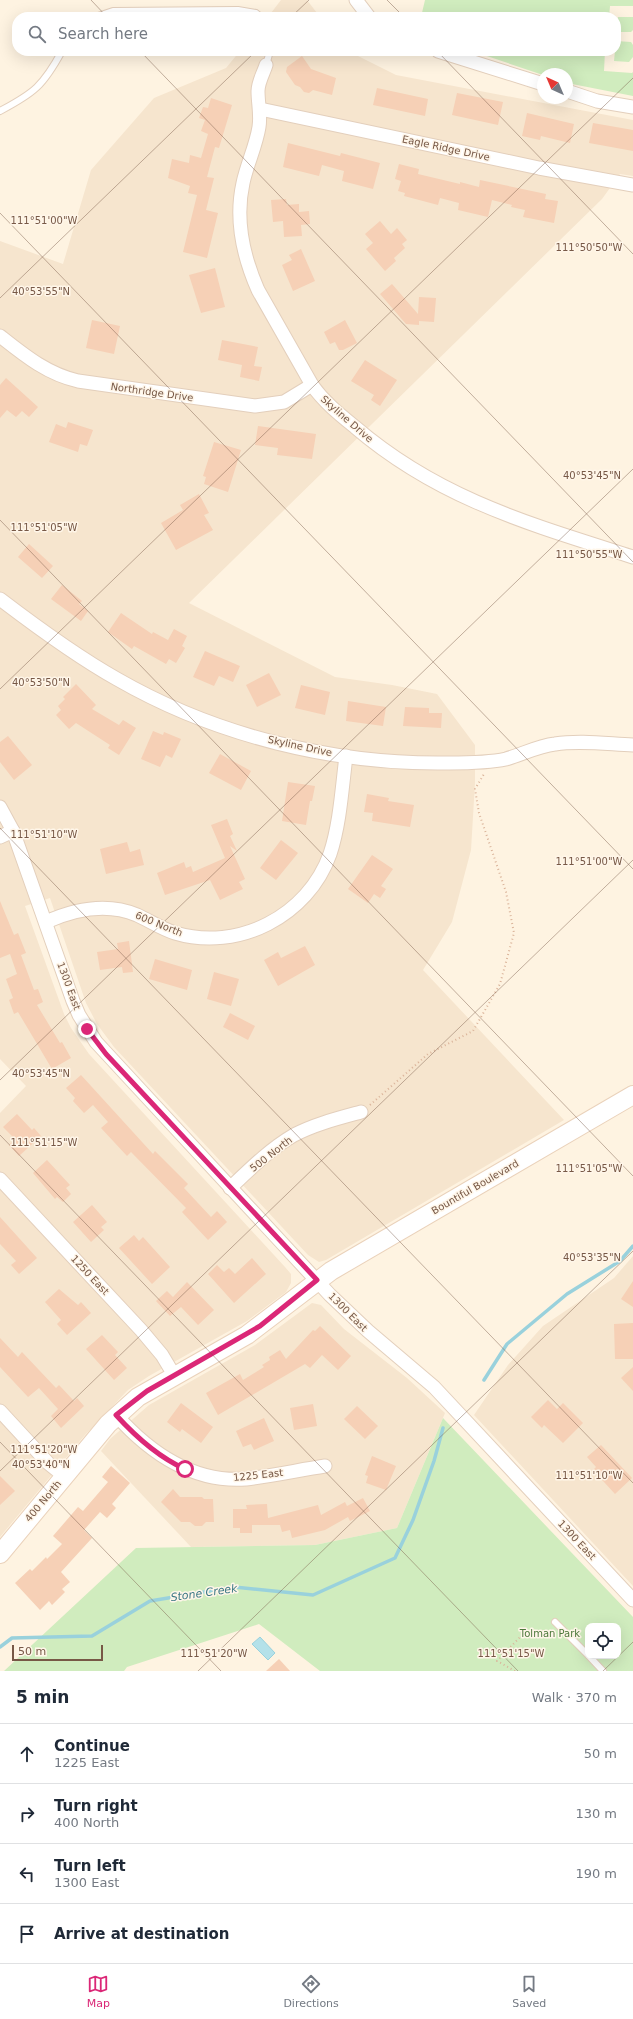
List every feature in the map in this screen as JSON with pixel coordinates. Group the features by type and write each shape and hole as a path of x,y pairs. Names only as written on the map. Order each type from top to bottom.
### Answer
{"main road":[{"name":"Bountiful Boulevard","path":"317,1280 633,1095"},
{"name":"400 North","path":"0,1554 116,1415 147,1391 254,1331 317,1280"}],"street":[{"path":"356,0 365,12"},
{"path":"454,56 537,82"},
{"name":"Skyline Drive","path":"266,65 258,89 260,109 259,127 243,184 240,204 243,246 251,276 312,385 328,405 367,437 434,482 495,511 633,557"},
{"path":"573,94 597,101 633,107"},
{"name":"Eagle Ridge Drive","path":"260,109 539,168 633,185"},
{"name":"Northridge Drive","path":"0,336 40,367 58,376 78,381 255,406 284,402 312,385"},
{"name":"Skyline Drive","path":"0,599 40,629 118,680 199,718 253,735 311,750 346,756 407,762 492,761 556,744 633,745"},
{"name":"600 North","path":"46,922 78,910 107,908 136,915 175,933 202,938 232,936 264,926 279,918 304,897 323,869 334,839 346,756"},
{"path":"0,807 13,831 0,837"},
{"name":"1300 East","path":"13,831 73,1001 79,1015 96,1042 354,1320 434,1387 633,1600"},
{"name":"500 North","path":"230,1188 266,1155 295,1135 331,1120 362,1112"},
{"name":"1250 East","path":"0,1179 141,1330 162,1356 174,1375"},
{"path":"0,1411 48,1463 64,1476"},
{"name":"1225 East","path":"116,1415 139,1438 162,1456 173,1463 198,1474 214,1477 246,1479 325,1466"}],"lane":[{"path":"113,12 230,10 250,12"},
{"path":"0,111 28,96 41,84 59,56"},
{"path":"266,65 269,56"},
{"path":"556,1622 585,1653"},
{"path":"591,1659 603,1671"}],"path":[{"path":"362,1112 428,1054 473,1031 500,984 514,934 506,892 479,813 476,789 492,761"},
{"path":"515,1671 497,1661 525,1632"}],"shaded area":[{"path":"281,0 307,0 316,12 272,12"},
{"path":"236,56 358,56 396,75 537,102 537,104 549,104 633,120 633,176 620,174 602,199 189,603 335,677 392,685 437,694 475,745 475,783 471,850 452,922 423,970 564,1120 326,1260 319,1262 308,1255 114,1047 97,1024 86,1003 50,898 25,906 64,1014 71,1028 89,1054 285,1267 291,1274 291,1283 286,1292 247,1321 149,1376 128,1390 85,1435 0,1537 0,1113 26,1086 0,1059 0,241 63,264 91,170 154,98 226,68"},
{"path":"633,1256 633,1586 474,1415 508,1365 543,1326 614,1278"},
{"path":"312,1303 321,1305 344,1329 407,1378 445,1413 397,1528 315,1545 191,1547 101,1451 110,1439 149,1405 255,1345"}],"green space":[{"path":"425,0 633,0 633,6 610,6 609,12 422,12"},
{"path":"621,17 633,17 633,30 631,32 621,32"},
{"path":"621,41 631,42 633,45 633,57 629,62 614,61 614,56 621,56"},
{"path":"487,56 605,56 604,71 633,72 633,96 573,84 573,68 537,68 537,73"},
{"name":"Tolman Park","path":"443,1418 633,1617 633,1671 320,1671 259,1624 127,1667 124,1671 4,1671 136,1548 315,1545 397,1528"}],"water":[{"path":"260,1637 275,1653 268,1660 252,1644"}],"building":[{"path":"302,56 311,69 336,78 332,95 313,90 309,93 304,92 300,87 295,85 286,72 287,67"},
{"path":"377,88 428,99 425,116 373,105"},
{"path":"457,93 503,102 498,125 452,115"},
{"path":"211,98 232,105 219,148 215,147 207,177 214,178 206,210 218,213 207,258 183,252 197,195 188,193 190,186 168,178 172,159 189,163 190,155 201,158 208,134 201,131 205,120 199,118 203,107 208,108"},
{"path":"527,113 574,124 570,143 541,136 540,140 522,136"},
{"path":"593,123 633,130 633,151 589,143"},
{"path":"288,143 340,156 341,153 380,163 373,189 342,181 344,171 322,165 319,176 283,167"},
{"path":"399,164 419,169 418,174 460,184 460,182 479,187 480,180 546,194 545,199 558,201 554,223 523,217 525,210 492,200 488,217 458,210 459,203 440,198 438,205 404,196 405,193 398,191 401,181 395,179"},
{"path":"286,199 287,205 299,204 299,212 309,211 310,224 301,225 302,236 284,237 283,221 273,222 271,200"},
{"path":"380,221 391,234 397,228 407,240 402,244 405,248 394,258 396,261 385,271 366,249 373,243 365,234"},
{"path":"301,249 315,281 293,291 282,265 292,260 289,255"},
{"path":"215,268 225,307 201,313 189,275"},
{"path":"392,284 418,314 419,297 436,298 434,322 419,321 419,325 406,324 380,294"},
{"path":"92,320 120,326 114,354 86,348"},
{"path":"345,320 357,343 343,350 339,350 335,342 330,344 324,332"},
{"path":"222,340 258,347 254,366 262,367 259,381 240,377 242,365 218,360"},
{"path":"365,360 397,380 380,406 371,400 374,395 351,381"},
{"path":"6,378 38,407 29,417 22,411 16,417 7,410 0,418 0,385"},
{"path":"68,422 93,430 87,446 80,444 78,452 49,442 56,424 66,428"},
{"path":"258,426 316,434 312,459 277,455 278,448 255,445"},
{"path":"214,442 241,450 228,492 204,484 206,477 203,476"},
{"path":"199,494 209,513 204,515 213,530 176,550 161,523 183,510 180,505"},
{"path":"29,544 53,566 42,578 18,557"},
{"path":"62,585 82,601 79,604 88,611 81,621 51,599"},
{"path":"121,613 152,634 153,632 168,640 174,629 187,636 182,646 185,648 176,663 169,659 166,664 134,646 132,649 108,632"},
{"path":"205,651 240,666 233,682 219,676 214,686 193,677"},
{"path":"269,673 281,695 257,707 246,685"},
{"path":"76,684 96,705 92,709 119,725 123,720 136,728 119,755 108,748 110,745 76,723 69,729 56,715 61,710 58,706 65,699 63,697"},
{"path":"301,685 330,692 325,715 295,708"},
{"path":"348,701 386,707 383,726 346,721"},
{"path":"405,707 429,708 429,713 442,713 441,728 403,726"},
{"path":"153,731 163,735 164,732 181,739 172,758 166,755 160,767 141,759"},
{"path":"8,736 32,765 14,780 0,762 0,742"},
{"path":"220,754 251,771 241,790 209,773"},
{"path":"288,782 315,786 312,801 310,801 306,825 282,821"},
{"path":"367,794 389,798 388,801 414,805 410,827 372,821 373,813 364,812"},
{"path":"227,819 233,834 230,836 237,851 230,846 245,879 239,882 243,889 220,900 210,880 165,895 157,873 184,862 186,868 191,866 193,872 225,858 211,825"},
{"path":"281,840 298,853 276,880 260,868"},
{"path":"127,842 130,852 140,849 144,865 106,874 100,849"},
{"path":"372,855 393,869 381,886 386,889 380,898 374,894 368,903 348,889"},
{"path":"0,901 14,935 18,933 26,953 21,955 34,990 38,989 43,1002 37,1005 71,1058 52,1069 18,1012 14,1014 9,1000 13,998 6,979 17,974 10,954 0,958"},
{"path":"129,941 133,972 123,973 122,967 100,970 97,952 118,949 117,943"},
{"path":"305,946 315,965 278,986 264,960 278,952 281,958"},
{"path":"155,959 192,970 187,990 149,979"},
{"path":"214,972 239,979 231,1006 207,999"},
{"path":"230,1013 255,1026 248,1040 223,1027"},
{"path":"81,1075 153,1154 155,1151 188,1184 184,1188 211,1217 217,1211 227,1222 208,1240 182,1212 186,1208 131,1152 127,1156 101,1128 108,1122 93,1105 84,1113 73,1101 75,1098 66,1088"},
{"path":"17,1114 32,1130 34,1128 41,1136 19,1156 9,1145 15,1139 3,1127"},
{"path":"47,1160 70,1185 66,1188 71,1194 63,1202 57,1197 55,1199 33,1173"},
{"path":"92,1205 107,1222 101,1227 104,1230 91,1242 73,1222"},
{"path":"0,1217 37,1258 19,1274 11,1265 16,1261 0,1244"},
{"path":"134,1235 139,1241 143,1237 170,1267 152,1284 119,1248"},
{"path":"252,1258 266,1274 234,1303 208,1274 217,1265 224,1272 229,1268 235,1274"},
{"path":"633,1281 633,1307 621,1299"},
{"path":"187,1282 214,1310 198,1325 181,1307 170,1316 156,1301 167,1291 173,1297"},
{"path":"59,1289 78,1305 81,1302 91,1313 67,1335 57,1324 61,1320 45,1302"},
{"path":"633,1323 633,1359 615,1359 614,1324"},
{"path":"320,1326 351,1356 338,1370 322,1355 310,1368 305,1364 218,1415 206,1393 240,1374 243,1380 264,1367 262,1365 270,1360 269,1357 280,1350 286,1359 313,1330 315,1331"},
{"path":"102,1335 118,1352 115,1355 127,1368 114,1380 86,1349"},
{"path":"0,1338 18,1357 22,1352 56,1388 59,1385 74,1401 77,1398 84,1406 61,1428 51,1416 58,1409 39,1388 28,1397 0,1367"},
{"path":"633,1367 633,1391 621,1378"},
{"path":"548,1400 557,1409 563,1403 583,1423 563,1443 544,1425 542,1428 531,1417"},
{"path":"181,1403 213,1427 201,1443 182,1429 180,1432 167,1422"},
{"path":"313,1404 317,1426 294,1430 290,1408"},
{"path":"357,1406 378,1426 365,1439 344,1419"},
{"path":"264,1418 274,1441 254,1450 251,1444 243,1447 236,1431"},
{"path":"601,1445 632,1478 615,1494 593,1470 596,1467 587,1457"},
{"path":"372,1456 396,1466 386,1490 366,1483 368,1476 365,1475"},
{"path":"111,1466 130,1483 112,1504 116,1508 107,1518 100,1512 84,1530 92,1538 61,1572 70,1582 62,1589 65,1592 52,1605 49,1601 40,1610 15,1583 30,1569 32,1571 46,1557 47,1559 62,1544 53,1536 78,1507 83,1511 108,1482 102,1477"},
{"path":"0,1476 15,1491 0,1505"},
{"path":"173,1489 180,1497 202,1497 204,1499 213,1499 214,1522 206,1522 202,1526 195,1526 190,1522 181,1522 161,1502"},
{"path":"363,1498 370,1511 350,1521 348,1517 325,1530 292,1538 290,1530 282,1532 280,1525 252,1525 252,1533 240,1533 240,1528 233,1528 233,1509 247,1509 246,1505 267,1504 268,1518 318,1505 321,1515 345,1502 347,1506"},
{"path":"279,1659 290,1671 266,1671"}],"waterway":[{"path":"484,1380 507,1344 567,1294 620,1261 633,1246"},
{"name":"Stone Creek","path":"0,1647 12,1638 92,1636 150,1601 234,1587 313,1595 395,1558 413,1520 434,1461 443,1428"}],"route":[{"path":"87,1029 106,1054 317,1280 284,1308 247,1335 147,1391 116,1415 150,1448 185,1469"}]}
